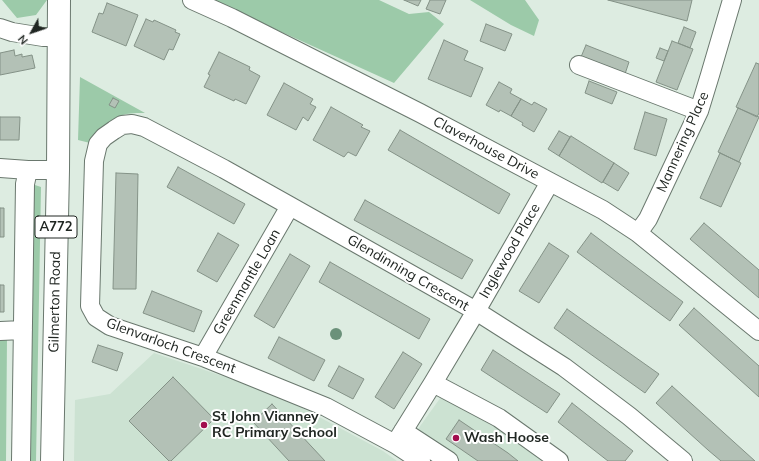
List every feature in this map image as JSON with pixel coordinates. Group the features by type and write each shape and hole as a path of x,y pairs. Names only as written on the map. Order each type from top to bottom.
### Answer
{"main road":[{"name":"Gilmerton Road","path":"52,461 58,170 59,0"}],"street":[{"name":"Claverhouse Drive","path":"192,0 232,18 406,106 603,210 638,234 759,331"},
{"name":"Mannering Place","path":"638,234 648,219 699,111 732,0"},
{"path":"0,28 12,32 43,37 58,37"},
{"path":"579,65 699,111"},
{"name":"Glendinning Crescent","path":"114,130 122,126 132,124 144,127 224,169 476,311 564,367 629,416 683,461"},
{"name":"Glenvarloch Crescent","path":"114,130 104,137 98,144 94,161 90,306 96,317 110,326 203,357 400,438 421,461"},
{"path":"0,168 58,170"},
{"path":"21,461 25,184 28,170"},
{"name":"Inglewood Place","path":"400,438 476,311 550,182"},
{"name":"Greenmantle Loan","path":"203,357 290,206"},
{"path":"0,331 23,330"},
{"path":"433,383 499,418 559,461"},
{"path":"400,438 449,461"}],"shaded area":[{"name":"St John Vianney RC Primary School","path":"154,353 276,394 383,451 397,461 74,461 75,400 110,394"},
{"path":"441,397 504,432 544,461 436,461 408,443"}],"green space":[{"path":"2,0 47,0 36,15 17,18"},
{"path":"211,0 379,0 409,14 429,12 444,24 394,83"},
{"path":"470,0 525,0 539,20 534,36 511,25"},
{"path":"80,77 145,113 126,114 117,117 101,128 90,143 78,140"},
{"path":"32,184 41,187 36,461 29,461"},
{"path":"0,336 7,337 6,461 0,461"}],"building":[{"path":"404,0 421,0 418,6"},
{"path":"430,0 446,0 440,14 426,9"},
{"path":"608,0 692,0 687,21"},
{"path":"107,3 138,15 126,46 92,32 99,13 103,14"},
{"path":"146,19 153,22 154,20 176,30 175,32 180,34 173,50 169,49 164,60 134,46"},
{"path":"486,24 512,34 505,51 480,41"},
{"path":"684,27 696,32 690,48 678,43"},
{"path":"444,40 468,51 464,60 483,68 471,97 428,79"},
{"path":"672,41 693,49 677,90 656,82"},
{"path":"586,45 629,62 625,74 581,57"},
{"path":"660,48 668,51 664,61 656,58"},
{"path":"14,50 15,56 22,54 22,57 32,55 35,68 0,75 0,53"},
{"path":"219,52 250,67 249,70 260,76 246,104 235,99 234,101 204,87 210,75 208,74"},
{"path":"756,63 759,64 759,113 757,117 736,107"},
{"path":"589,81 617,92 612,104 585,93"},
{"path":"499,82 512,89 510,93 521,99 511,116 486,105"},
{"path":"284,83 313,99 310,104 316,107 308,121 303,117 296,130 267,115"},
{"path":"113,98 119,101 115,108 109,105"},
{"path":"521,99 532,105 534,102 547,109 534,132 511,116"},
{"path":"331,107 363,125 361,127 370,131 356,156 348,152 344,157 313,140"},
{"path":"738,108 759,117 739,162 718,152"},
{"path":"645,112 667,119 656,156 634,149"},
{"path":"0,117 20,117 19,140 0,140"},
{"path":"400,130 510,194 499,214 388,150"},
{"path":"559,131 570,137 559,156 548,149"},
{"path":"571,136 614,163 602,183 559,156"},
{"path":"720,153 741,163 721,207 700,198"},
{"path":"614,163 629,173 618,191 603,182"},
{"path":"178,167 245,204 234,224 167,187"},
{"path":"116,173 138,174 136,289 113,289"},
{"path":"365,200 473,260 462,279 354,220"},
{"path":"0,208 4,208 4,237 0,237"},
{"path":"704,223 759,270 759,298 690,239"},
{"path":"218,233 239,245 217,282 197,271"},
{"path":"591,233 683,302 670,321 577,252"},
{"path":"549,243 569,256 539,303 519,291"},
{"path":"290,254 310,266 274,328 254,316"},
{"path":"330,262 430,319 419,339 319,282"},
{"path":"0,285 4,285 4,312 0,312"},
{"path":"152,291 202,311 194,332 143,313"},
{"path":"694,308 759,366 759,397 679,325"},
{"path":"567,309 659,374 645,393 554,328"},
{"path":"279,337 325,360 314,381 268,358"},
{"path":"98,345 123,353 117,371 92,362"},
{"path":"493,350 560,394 547,413 481,370"},
{"path":"403,352 422,364 394,409 375,397"},
{"path":"339,366 364,379 353,399 328,386"},
{"path":"173,377 214,419 171,461 169,461 129,421"},
{"path":"672,386 755,461 721,461 708,450 656,403"},
{"path":"572,403 633,451 625,461 608,461 558,422"},
{"path":"272,404 325,461 289,461 253,422"},
{"path":"459,420 518,461 478,461 446,439"}],"place":[{"name":"St John Vianney RC Primary School","path":"204,425"},
{"name":"Wash Hoose","path":"456,438"}]}
